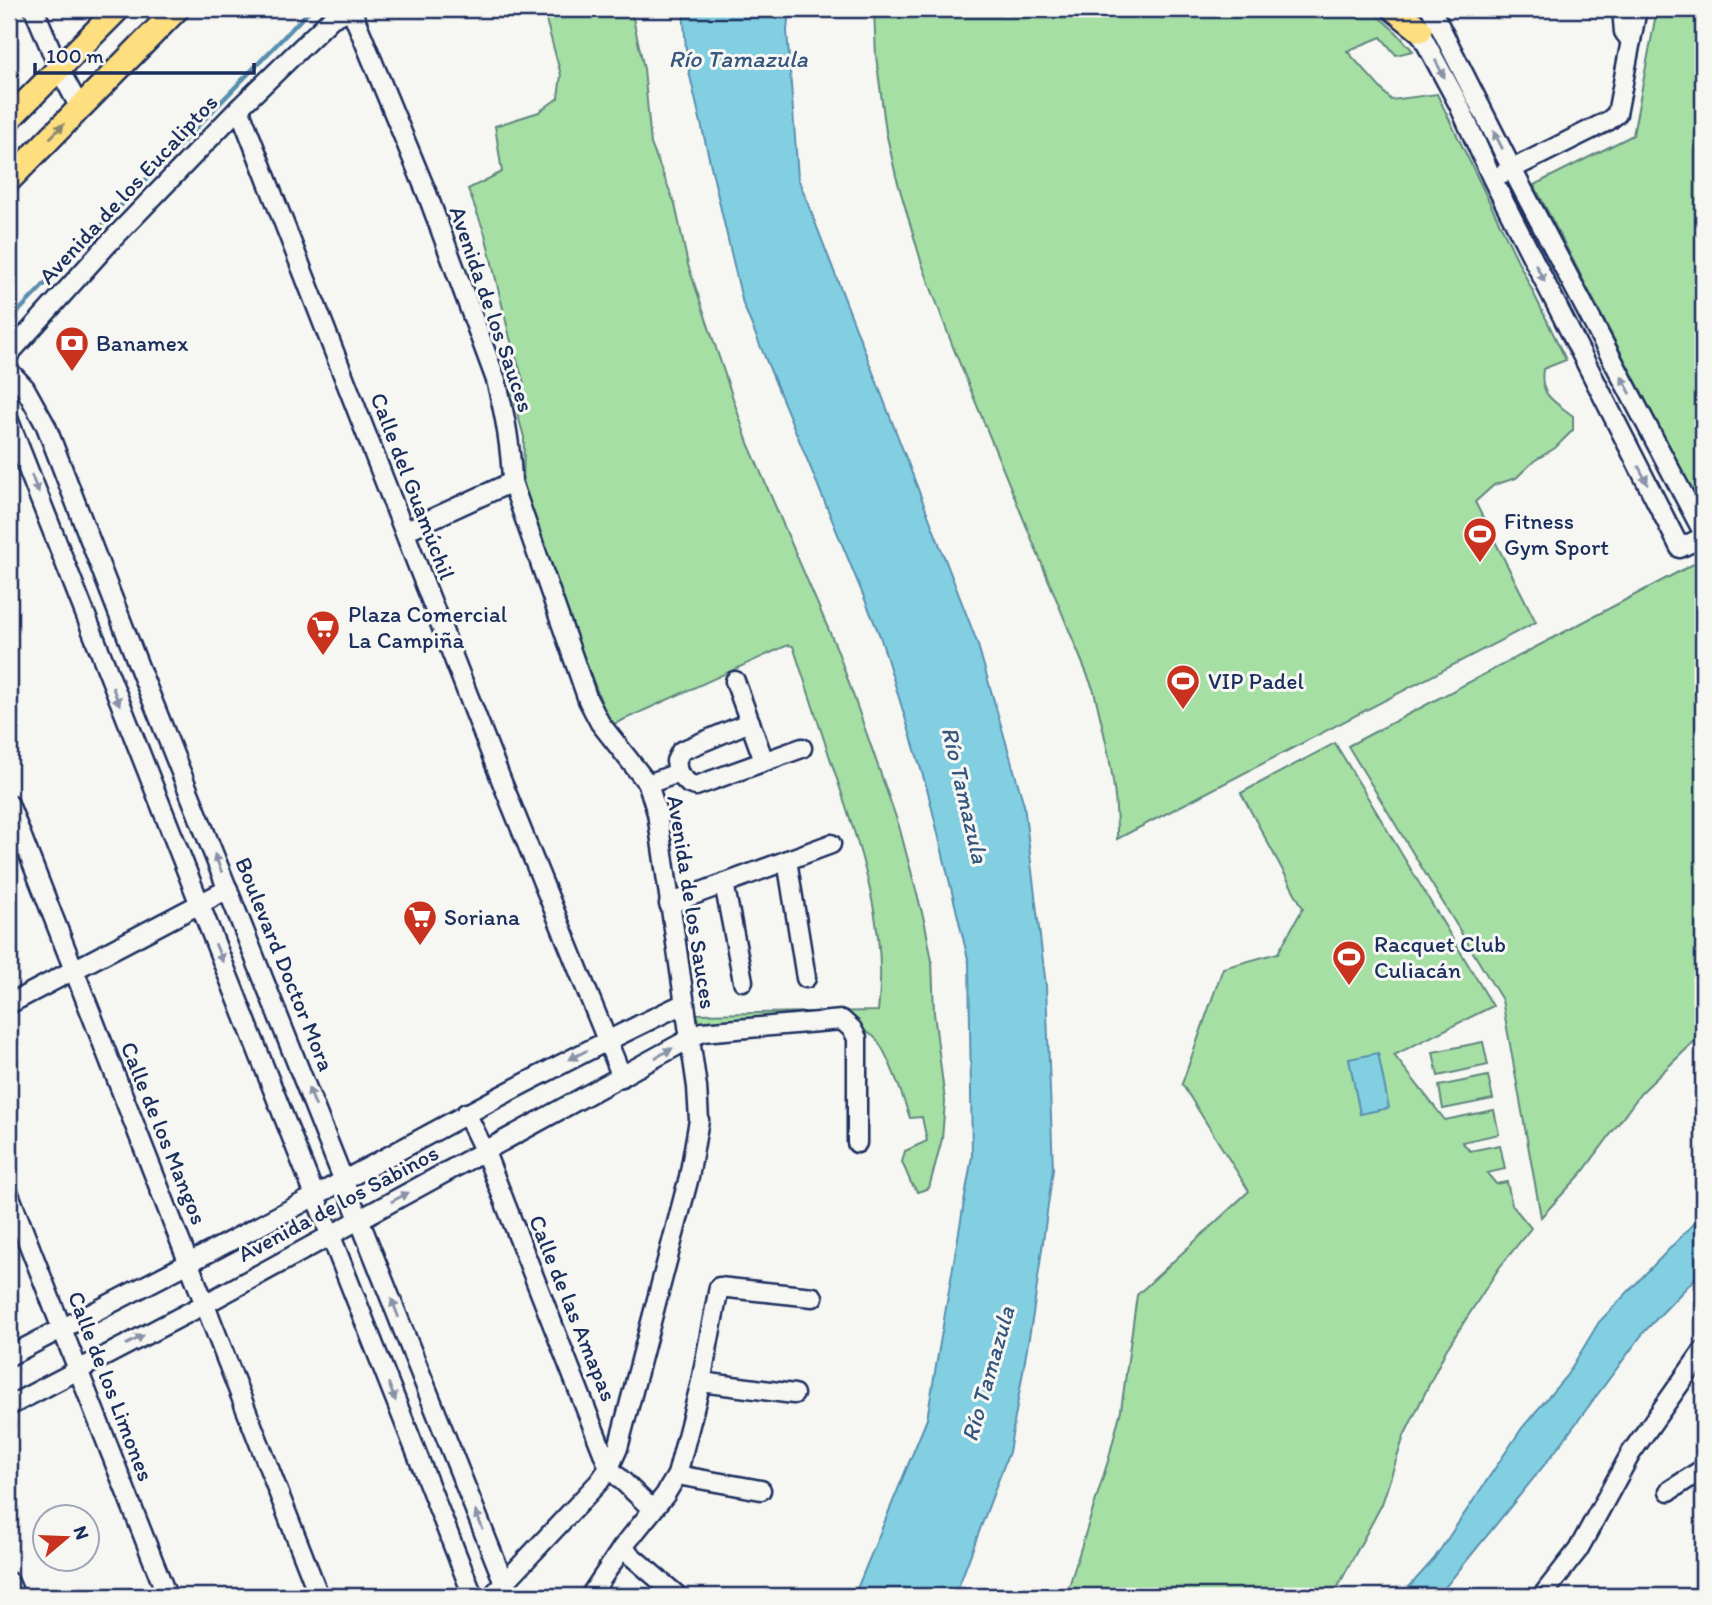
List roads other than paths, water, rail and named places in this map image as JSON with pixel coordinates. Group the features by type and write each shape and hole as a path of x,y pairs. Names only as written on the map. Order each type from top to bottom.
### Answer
{"main road":[{"path":"9,119 118,9"},
{"path":"9,180 177,9"},
{"path":"1394,9 1420,30"}],"street":[{"path":"34,9 59,69 80,108"},
{"name":"Avenida de los Eucaliptos","path":"9,354 107,245 239,108 332,19 351,9"},
{"name":"Avenida de los Sauces","path":"351,9 428,196 491,368 505,416 511,450 512,482 588,700 600,723 648,785 657,813 699,1120 686,1191 624,1429 609,1468 498,1590"},
{"path":"1407,9 1458,103 1492,178 1680,548 1703,535 1698,508 1512,169 1431,9"},
{"path":"1622,9 1624,32 1630,41"},
{"path":"1492,178 1608,121 1616,114 1637,9"},
{"name":"Calle del Guamúchil","path":"239,108 507,795 622,1077"},
{"name":"Boulevard Doctor Mora","path":"9,371 24,388 47,426 345,1179 498,1590"},
{"path":"9,421 472,1596"},
{"path":"405,531 512,482"},
{"path":"1668,523 1698,508"},
{"path":"735,681 764,761"},
{"path":"750,722 681,751 676,761 678,773 689,784 696,786 802,748"},
{"path":"648,785 678,773"},
{"name":"Calle de los Mangos","path":"9,804 319,1596"},
{"path":"668,904 831,844"},
{"path":"787,860 806,978"},
{"path":"724,883 743,981"},
{"path":"9,1004 228,889"},
{"name":"Avenida de los Sabinos","path":"9,1356 316,1196 466,1113 684,1004"},
{"name":"Avenida de los Sabinos","path":"9,1406 205,1304 702,1032 842,1020 852,1028 857,1038 858,1143"},
{"name":"Calle de las Amapas","path":"466,1113 485,1152 609,1468 652,1509"},
{"name":"Calle de los Limones","path":"9,1194 167,1596"},
{"path":"590,1596 677,1475 701,1382 719,1287 813,1297"},
{"path":"1546,1594 1578,1550 1631,1453 1703,1351"},
{"path":"701,1382 793,1394"},
{"path":"1669,1491 1703,1469"},
{"path":"677,1475 761,1490"},
{"path":"622,1548 678,1596"},
{"path":"9,1581 15,1596"}],"water":[{"name":"Río Tamazula","path":"683,9 789,9 787,31 798,178 977,642 1024,805 1046,986 1053,1169 1033,1314 1009,1452 955,1596 854,1596 927,1419 972,1156 969,963 928,792 880,636 743,304 687,63"},
{"path":"1378,1053 1389,1108 1360,1114 1349,1059"},
{"path":"1703,1214 1703,1270 1644,1332 1554,1453 1438,1596 1401,1596 1434,1559 1522,1428 1567,1375 1599,1322"}],"waterway":[{"path":"9,321 311,9"}],"place":[{"name":"Banamex","path":"72,373"},
{"name":"Fitness Gym Sport","path":"1480,564"},
{"name":"Plaza Comercial La Campiña","path":"323,657"},
{"name":"VIP Padel","path":"1183,711"},
{"name":"Soriana","path":"420,947"},
{"name":"Racquet Club Culiacán","path":"1349,987"}]}
